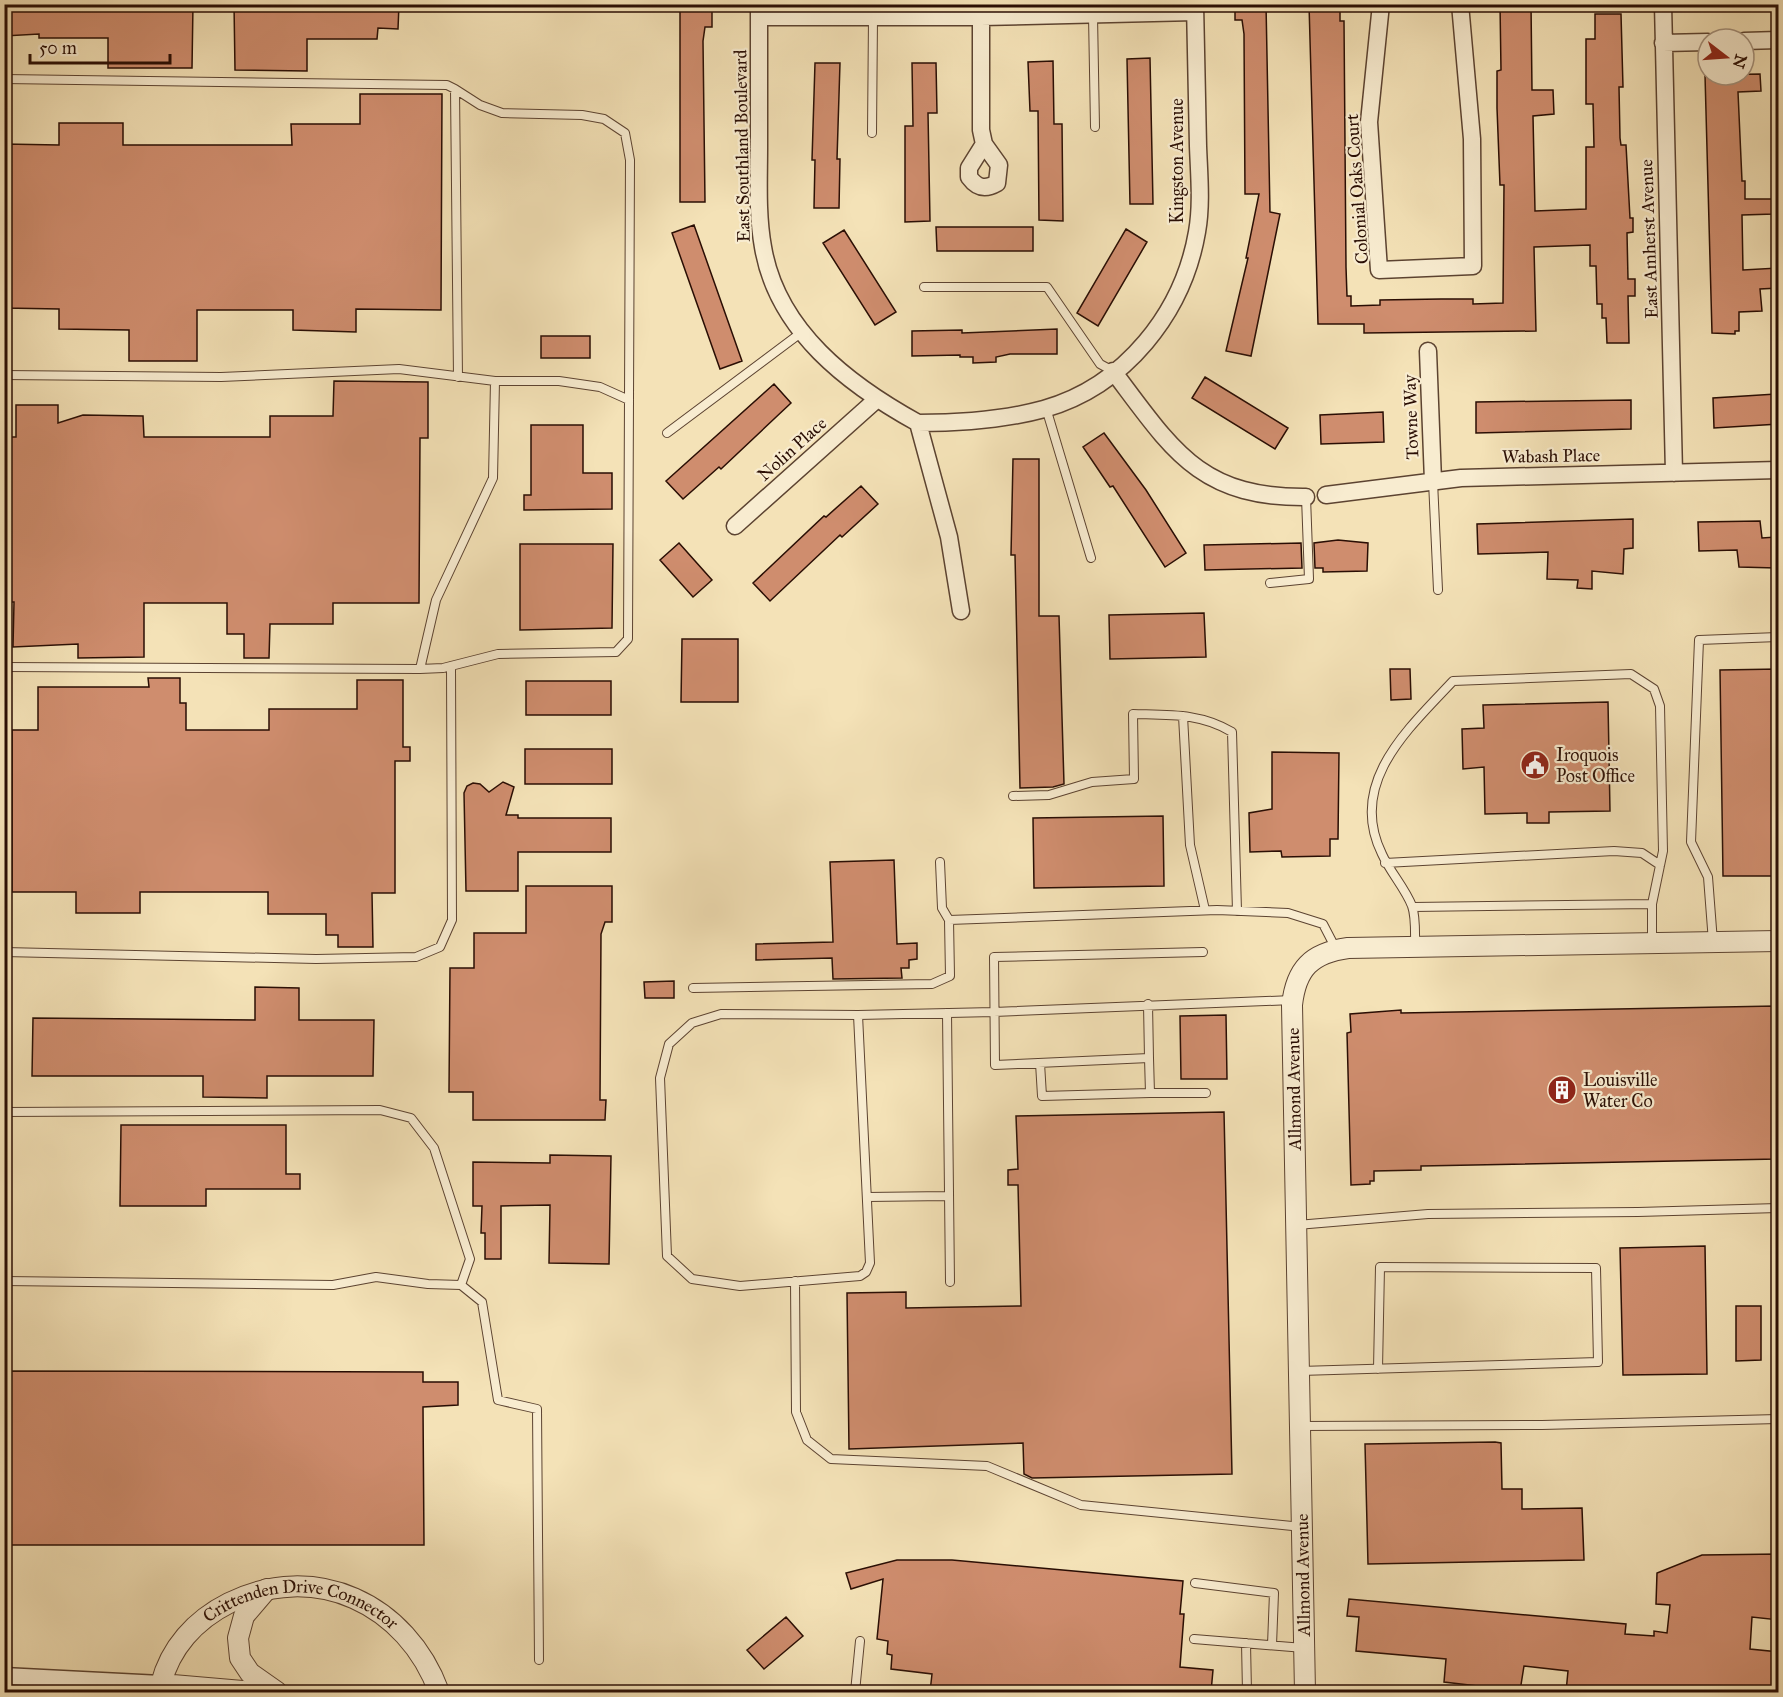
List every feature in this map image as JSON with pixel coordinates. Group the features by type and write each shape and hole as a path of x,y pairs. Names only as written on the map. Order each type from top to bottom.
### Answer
{"street":[{"name":"Colonial Oaks Court","path":"1381,4 1369,122 1379,270 1473,266 1472,139 1460,4"},
{"name":"East Amherst Avenue","path":"1663,4 1674,473"},
{"path":"759,11 873,17 981,11 1093,15 1195,8"},
{"name":"Kingston Avenue","path":"918,423 961,423 1046,408 1091,388 1133,356 1164,320 1189,266 1199,211 1195,8"},
{"name":"East Southland Boulevard","path":"759,11 759,214 763,249 776,287 802,332 824,358 876,400 918,423"},
{"path":"981,11 981,130 984,144"},
{"path":"1756,41 1779,40"},
{"path":"1664,43 1696,42"},
{"name":"Towne Way","path":"1428,351 1433,481"},
{"path":"1113,371 1167,443 1204,474 1227,486 1260,495 1306,497"},
{"name":"Nolin Place","path":"735,526 876,400"},
{"path":"918,423 951,546 961,611"},
{"name":"Wabash Place","path":"1326,495 1433,481 1779,470"},
{"name":"Allmond Avenue","path":"1305,1692 1293,1000 1297,978 1317,957 1337,950 1779,941"},
{"name":"Crittenden Drive Connector","path":"161,1684 167,1663 186,1635 217,1609 245,1595 267,1589 308,1586 354,1598 376,1609 415,1645 436,1685"},
{"path":"267,1589 244,1616 238,1638 240,1658 250,1673 277,1692"},
{"path":"4,1676 161,1684 254,1692"}],"lane":[{"path":"1093,15 1095,127"},
{"path":"872,133 873,17"},
{"path":"4,79 435,85 455,89 480,105 502,113 582,115 604,119 625,133 630,160 628,639 616,652 498,654 451,666 420,669 4,667"},
{"path":"455,89 458,376"},
{"path":"924,287 1047,287 1100,364 1113,371"},
{"path":"667,433 802,332"},
{"path":"4,375 221,377 399,369 495,381 559,381 600,387 629,400"},
{"path":"420,669 436,600 493,478 495,381"},
{"path":"1046,408 1091,558"},
{"path":"1433,481 1438,590"},
{"path":"1270,583 1309,579 1306,497"},
{"path":"1713,942 1708,877 1691,842 1699,640 1779,637"},
{"path":"4,952 316,959 416,957 440,947 452,920 451,666"},
{"path":"1415,947 1413,907 1385,863 1379,849 1371,815 1374,786 1386,759 1452,681 1631,674 1654,689 1660,706 1663,851 1652,904 1652,943"},
{"path":"1013,796 1049,795 1092,782 1134,779 1133,714 1196,716 1219,724 1232,732 1237,911"},
{"path":"1183,716 1190,845 1205,910"},
{"path":"1385,863 1614,851 1642,853 1660,865"},
{"path":"693,988 932,984 950,976 949,920 942,908 940,862"},
{"path":"1413,907 1652,904"},
{"path":"949,920 1205,910 1288,914 1323,924 1337,950"},
{"path":"1149,1058 995,1065 994,957 1203,952"},
{"path":"858,1015 870,1263 866,1272 860,1276 740,1286 692,1279 667,1256 660,1078 669,1044 693,1023 721,1014 858,1015 994,1012 1148,1004 1293,1000"},
{"path":"1148,1004 1150,1093"},
{"path":"947,1013 950,1282"},
{"path":"1040,1063 1042,1096 1206,1093"},
{"path":"4,1112 380,1110 411,1118 434,1148 470,1258 461,1285"},
{"path":"867,1197 948,1196"},
{"path":"1296,1225 1428,1214 1779,1208"},
{"path":"1299,1371 1378,1369 1598,1362 1596,1268 1380,1267 1378,1369"},
{"path":"4,1281 333,1284 376,1277 428,1284 461,1285 482,1302 498,1400 537,1409 539,1660"},
{"path":"795,1281 796,1412 807,1440 831,1459 987,1466 1081,1504 1302,1527"},
{"path":"1300,1426 1542,1425 1779,1419"},
{"path":"1195,1583 1274,1593 1272,1646"},
{"path":"1194,1639 1304,1648"},
{"path":"855,1692 860,1641"},
{"path":"1246,1643 1247,1692"}],"building":[{"path":"4,4 193,4 192,68 108,68 108,38 39,38 39,34 4,36"},
{"path":"234,4 399,4 398,29 378,28 377,39 307,39 307,71 235,70"},
{"path":"680,4 712,4 712,27 705,27 703,41 705,202 680,202"},
{"path":"1235,4 1266,4 1270,212 1280,214 1251,356 1226,351 1248,258 1246,258 1259,194 1245,194 1244,34 1242,20 1235,20"},
{"path":"1309,4 1340,4 1340,21 1344,21 1346,267 1347,296 1351,296 1351,306 1380,305 1380,300 1473,299 1473,304 1503,303 1504,185 1500,185 1497,108 1497,71 1501,70 1500,4 1531,4 1532,90 1553,90 1554,114 1533,116 1535,211 1586,209 1586,147 1594,147 1593,104 1586,104 1586,39 1595,39 1595,14 1621,14 1623,87 1619,87 1620,138 1621,145 1626,145 1630,218 1633,218 1633,232 1627,233 1628,279 1635,279 1635,296 1628,296 1629,343 1607,343 1606,318 1602,318 1602,304 1597,304 1596,266 1590,266 1590,245 1534,247 1536,331 1364,333 1364,324 1318,324"},
{"path":"1150,58 1153,204 1130,204 1127,59"},
{"path":"1053,61 1054,124 1062,124 1063,221 1039,220 1038,111 1030,111 1028,62"},
{"path":"815,63 840,63 837,159 840,159 839,208 814,208 815,160 812,160"},
{"path":"912,63 936,63 937,113 928,113 930,221 905,222 905,126 913,126"},
{"path":"1756,74 1760,74 1761,91 1738,92 1742,181 1745,181 1745,199 1774,199 1774,214 1742,215 1743,270 1778,268 1779,288 1760,289 1762,311 1739,312 1739,331 1735,331 1735,334 1712,333 1705,87 1756,87"},
{"path":"360,94 442,94 441,310 356,309 356,332 293,330 293,310 197,310 197,361 129,361 129,330 59,329 59,309 4,308 4,144 59,145 59,123 123,123 123,145 292,145 291,124 360,124"},
{"path":"694,225 742,361 720,369 672,233"},
{"path":"936,227 1033,227 1033,251 937,251"},
{"path":"1126,229 1147,242 1098,326 1077,313"},
{"path":"844,230 896,312 875,325 823,243"},
{"path":"1057,329 1057,354 1010,354 996,357 996,362 973,363 973,357 960,357 960,355 912,356 912,331 962,330 962,333"},
{"path":"541,336 590,336 590,358 541,358"},
{"path":"1205,377 1288,428 1275,449 1192,398"},
{"path":"334,381 428,382 428,438 420,438 419,603 333,603 333,624 270,624 269,658 244,658 244,634 227,634 227,603 144,603 144,657 78,658 78,644 13,647 14,602 4,602 4,437 16,437 16,405 58,405 58,423 83,415 143,416 144,437 270,437 270,416 333,416"},
{"path":"774,384 791,403 721,469 719,467 683,499 666,481"},
{"path":"1776,394 1779,397 1779,424 1714,428 1713,398"},
{"path":"1631,400 1631,429 1476,433 1476,402"},
{"path":"1383,412 1384,442 1321,444 1320,415"},
{"path":"531,425 583,425 583,473 612,473 612,509 524,510 524,495 531,495"},
{"path":"1104,433 1146,490 1186,553 1165,567 1113,486 1110,487 1083,447"},
{"path":"1013,459 1039,459 1039,616 1059,616 1064,784 1053,787 1020,788 1015,555 1011,555"},
{"path":"861,486 878,504 842,537 840,535 770,601 753,583 824,516 826,517"},
{"path":"1633,519 1633,548 1624,549 1623,574 1592,571 1592,589 1577,588 1578,580 1547,579 1548,552 1478,554 1477,524"},
{"path":"1760,521 1762,538 1776,537 1776,568 1739,567 1737,550 1699,551 1698,522"},
{"path":"1338,540 1368,543 1367,571 1323,572 1323,568 1315,568 1314,543"},
{"path":"679,543 712,580 693,597 660,560"},
{"path":"1301,543 1302,568 1205,570 1204,545"},
{"path":"520,544 613,544 612,628 520,630"},
{"path":"1204,613 1206,657 1110,659 1109,615"},
{"path":"682,639 738,639 738,702 681,702"},
{"path":"1390,669 1410,669 1411,699 1391,700"},
{"path":"1779,669 1779,876 1723,876 1720,670"},
{"path":"148,678 180,678 180,703 186,703 186,730 269,730 269,709 357,709 357,680 403,680 403,747 410,747 410,761 395,761 395,893 372,893 373,947 338,947 338,935 326,935 326,914 268,914 268,892 140,892 140,913 76,913 76,892 12,892 12,730 38,730 38,687 149,687"},
{"path":"526,681 611,681 611,715 526,715"},
{"name":"Iroquois Post Office","path":"1608,702 1610,811 1549,812 1549,823 1527,823 1527,813 1485,814 1484,767 1463,769 1462,729 1484,728 1483,705"},
{"path":"525,749 612,749 612,784 525,784"},
{"path":"1272,752 1339,753 1338,839 1330,839 1330,856 1282,857 1281,851 1250,852 1249,813 1272,809"},
{"path":"503,782 514,787 506,815 518,815 518,818 611,818 611,852 518,852 518,891 466,891 464,793 467,786 473,783 480,784 489,792"},
{"path":"1163,816 1164,886 1034,888 1033,818"},
{"path":"894,860 897,944 917,943 917,959 909,960 909,968 901,968 902,978 833,979 832,958 756,960 756,944 833,942 830,862"},
{"path":"526,886 612,886 612,922 605,922 601,934 600,1100 606,1100 605,1120 473,1120 473,1092 449,1092 450,968 474,968 474,933 526,933"},
{"path":"674,981 674,998 645,998 644,982"},
{"path":"255,987 299,988 299,1020 374,1020 373,1076 267,1076 267,1098 203,1097 203,1076 32,1076 33,1018 255,1020"},
{"name":"Louisville Water Co","path":"1775,1006 1777,1159 1421,1166 1421,1170 1374,1171 1374,1181 1370,1181 1370,1184 1351,1185 1347,1033 1351,1032 1350,1014 1401,1010 1401,1013"},
{"path":"1226,1015 1227,1079 1181,1079 1180,1016"},
{"path":"1224,1112 1232,1474 1032,1478 1024,1474 1023,1443 849,1449 847,1293 906,1292 906,1308 1021,1306 1018,1185 1008,1185 1008,1170 1018,1169 1016,1116"},
{"path":"121,1125 286,1125 286,1174 300,1174 300,1189 206,1189 206,1206 120,1206"},
{"path":"550,1155 611,1156 609,1264 549,1263 550,1205 501,1206 501,1259 485,1259 485,1233 481,1233 482,1206 473,1206 473,1162 550,1163"},
{"path":"1705,1246 1707,1374 1623,1375 1620,1248"},
{"path":"1736,1306 1761,1306 1761,1360 1736,1361"},
{"path":"4,1371 423,1372 423,1382 458,1382 458,1405 423,1407 424,1545 4,1545"},
{"path":"1501,1443 1502,1489 1522,1489 1522,1509 1582,1508 1584,1560 1368,1564 1365,1444"},
{"path":"1779,1554 1779,1620 1752,1617 1750,1649 1779,1652 1779,1692 1566,1692 1568,1671 1524,1666 1520,1691 1444,1682 1446,1659 1356,1651 1359,1617 1347,1616 1349,1599 1626,1624 1625,1634 1654,1636 1654,1631 1667,1633 1670,1605 1656,1604 1657,1573 1702,1555"},
{"path":"897,1560 952,1560 1183,1581 1180,1614 1184,1614 1180,1667 1213,1670 1211,1692 930,1692 932,1674 891,1669 892,1655 887,1654 888,1641 877,1639 883,1579 851,1589 846,1573"},
{"path":"786,1617 803,1636 764,1669 747,1650"}],"place":[{"name":"Iroquois Post Office","path":"1535,765"},
{"name":"Louisville Water Co","path":"1562,1090"}]}
